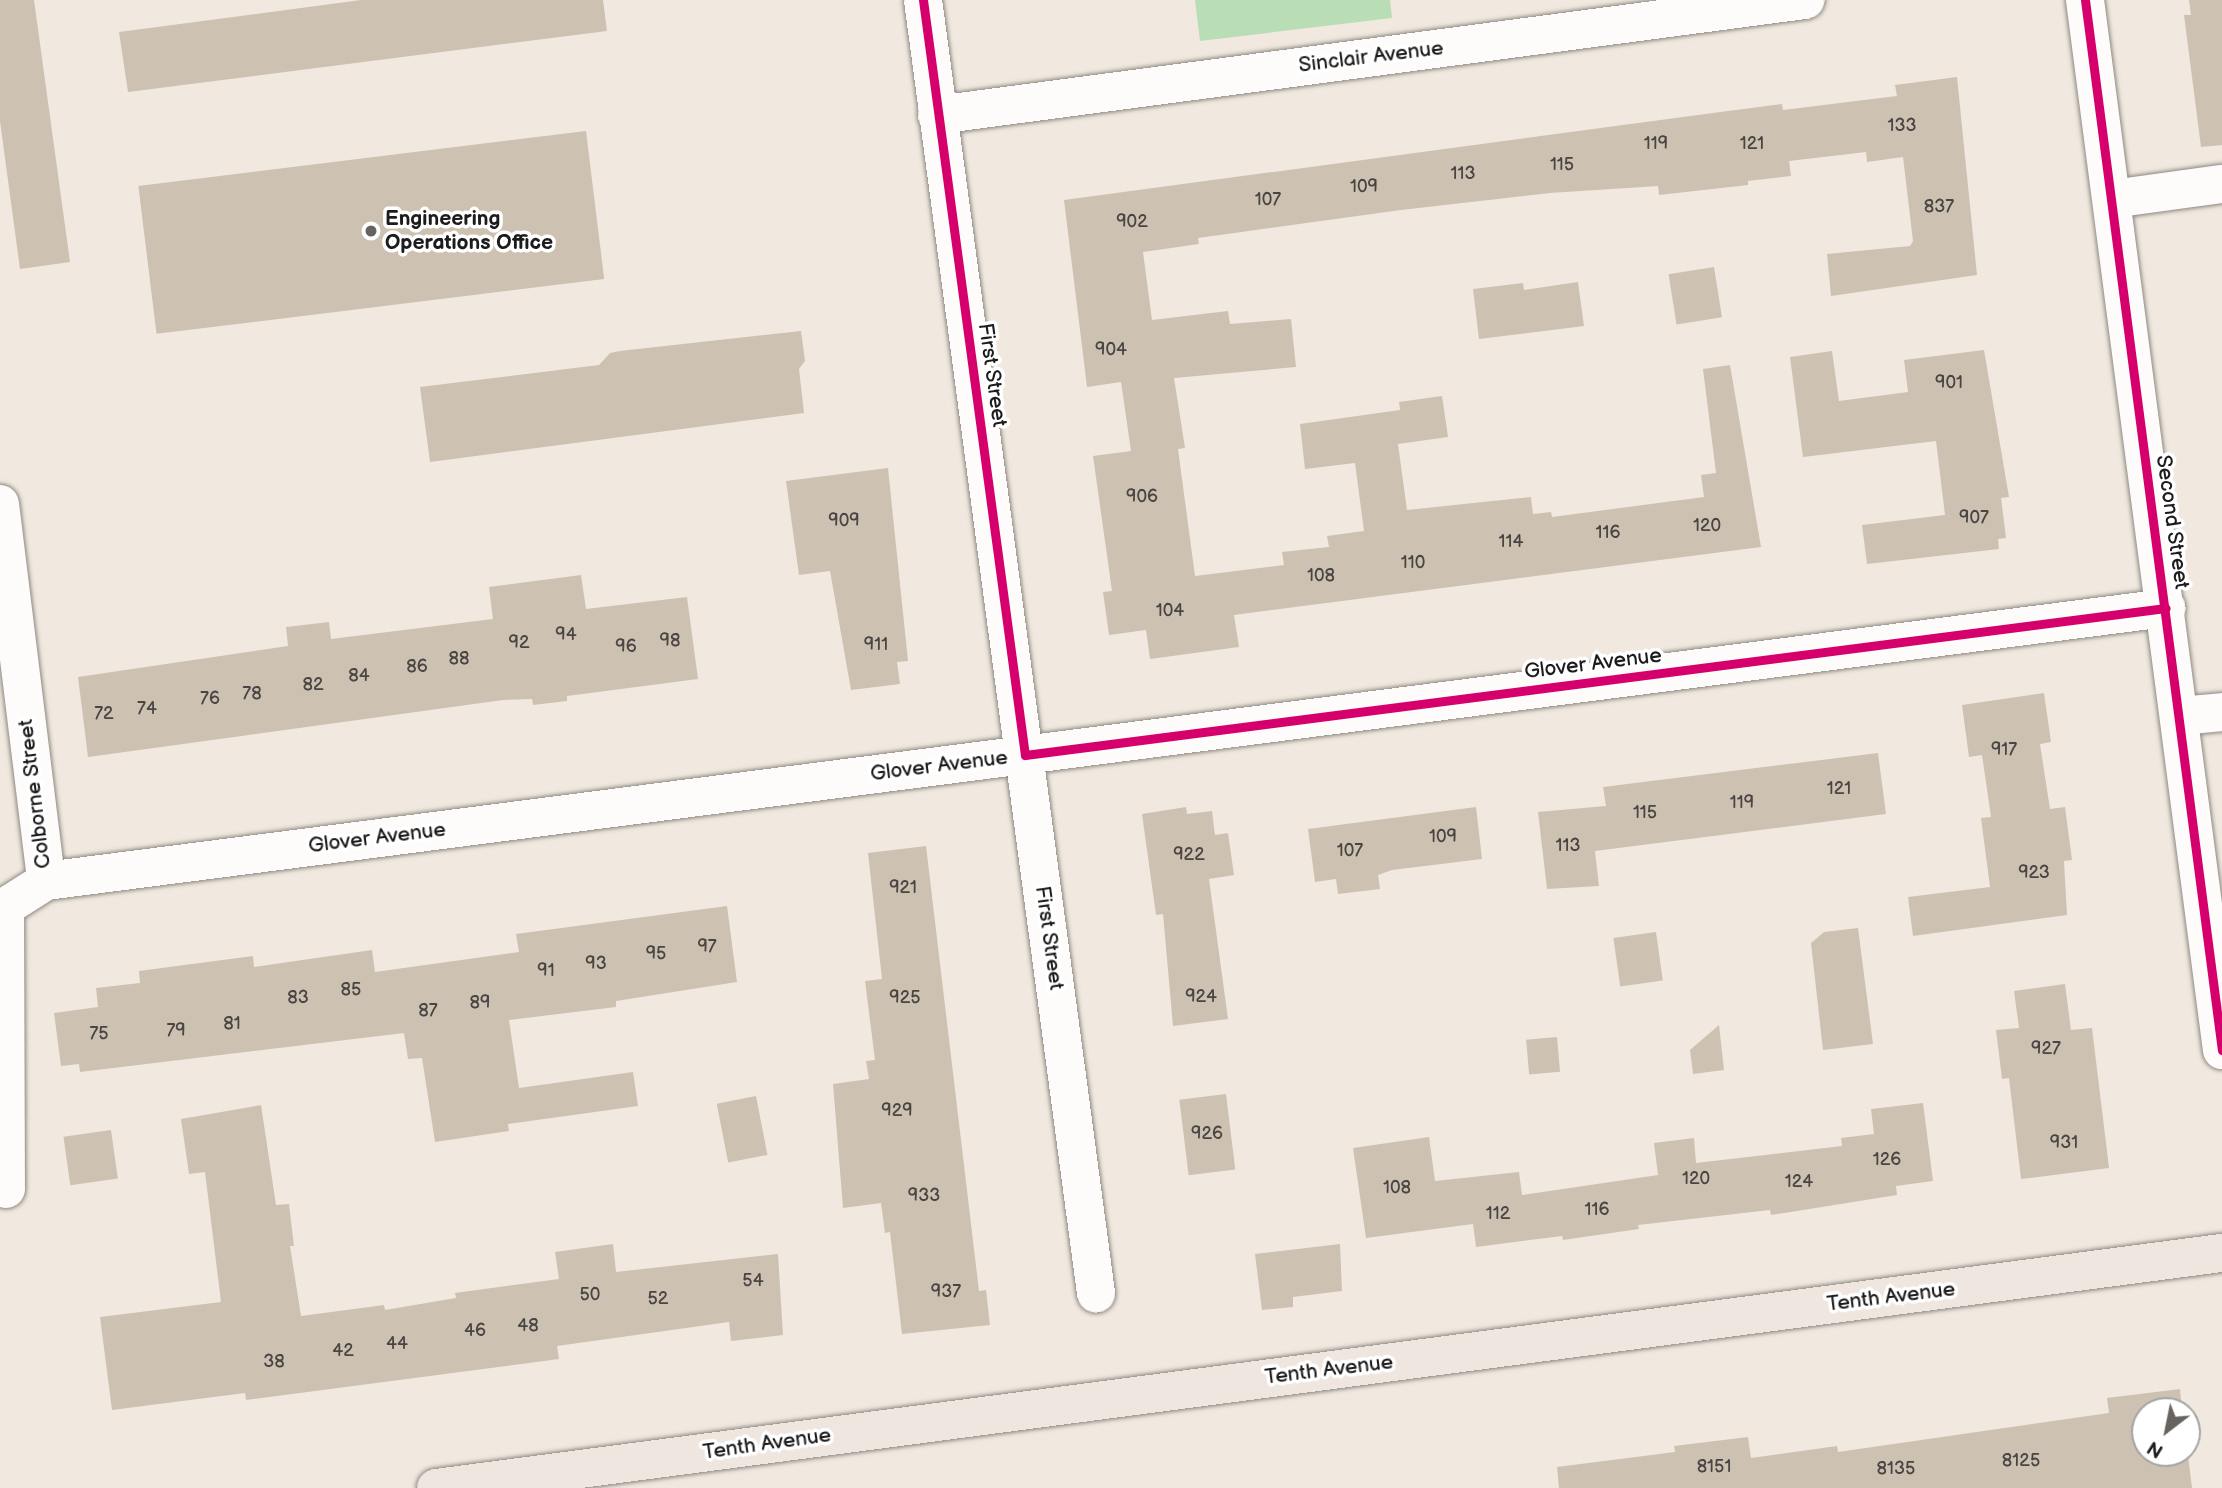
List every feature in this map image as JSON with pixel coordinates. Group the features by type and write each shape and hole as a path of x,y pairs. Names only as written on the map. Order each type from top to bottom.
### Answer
{"main road":[{"name":"Tenth Avenue","path":"436,1488 2222,1253"}],"street":[{"name":"First Street","path":"923,0 1096,1293"},
{"name":"Sinclair Avenue","path":"937,115 1805,0"},
{"name":"Second Street","path":"2085,0 2222,1050"},
{"path":"2112,199 2222,184"},
{"name":"Colborne Street","path":"0,504 46,881 5,907 6,1189"},
{"name":"Glover Avenue","path":"46,881 2166,608"},
{"path":"2180,716 2222,712"}],"green space":[{"path":"1195,0 1390,0 1392,18 1200,41"}],"building":[{"path":"0,0 34,0 70,262 20,269 0,121"},
{"path":"361,0 603,0 607,31 128,92 119,32"},
{"path":"2189,0 2222,0 2222,145 2201,147 2184,15 2191,15"},
{"path":"1957,77 1977,275 1831,296 1827,254 1910,246 1913,241 1903,157 1867,162 1866,152 1789,161 1791,176 1748,181 1748,185 1659,195 1658,186 1550,193 1198,238 1199,244 1143,252 1152,320 1228,311 1230,324 1291,319 1296,367 1174,378 1185,448 1178,449 1195,576 1284,565 1282,552 1329,547 1327,536 1364,531 1355,463 1305,469 1300,424 1400,410 1399,402 1442,396 1448,437 1398,444 1407,510 1531,497 1533,514 1551,512 1552,517 1704,497 1701,475 1716,473 1703,369 1730,365 1761,547 1234,615 1239,647 1150,659 1146,630 1109,635 1103,592 1112,591 1093,456 1131,451 1121,382 1087,387 1064,200 1782,104 1783,110 1897,96 1895,85"},
{"name":"Engineering Operations Office","path":"586,131 604,279 157,334 138,186"},
{"path":"1714,267 1722,317 1677,325 1669,274"},
{"path":"1578,282 1584,326 1479,339 1473,289 1523,283 1524,290"},
{"path":"801,331 805,361 799,369 804,413 430,462 420,387 599,365 610,353 620,351"},
{"path":"1984,350 2009,497 2001,498 2006,538 1998,539 1999,549 1867,564 1862,525 1945,515 1936,441 1803,457 1790,357 1832,351 1839,401 1908,392 1904,360"},
{"path":"888,468 908,661 897,662 900,684 851,690 830,571 799,575 786,481"},
{"path":"581,575 586,609 687,597 698,679 567,696 567,701 533,705 532,699 503,700 88,757 78,677 288,646 286,627 329,622 331,639 493,619 489,587"},
{"path":"2044,693 2051,742 2040,744 2050,809 2065,807 2072,860 2064,861 2067,915 1913,936 1908,897 1990,887 1981,818 1991,817 1982,755 1969,757 1962,705"},
{"path":"1878,753 1886,814 1595,851 1599,886 1547,889 1538,812 1606,806 1603,787"},
{"path":"1186,807 1187,814 1212,811 1215,835 1228,833 1234,875 1209,879 1228,1019 1173,1026 1163,914 1156,915 1142,814"},
{"path":"1476,807 1482,859 1392,870 1378,875 1380,889 1338,894 1336,879 1315,882 1308,829"},
{"path":"926,846 979,1291 986,1290 990,1325 902,1334 890,1232 885,1233 881,1203 843,1208 833,1084 869,1079 866,1061 875,1060 865,981 882,979 868,853"},
{"path":"727,906 737,982 616,1001 616,1007 509,1020 519,1088 633,1072 638,1106 508,1124 509,1131 435,1142 422,1058 408,1059 404,1033 80,1072 79,1064 61,1066 54,1013 98,1007 96,988 140,983 139,971 253,956 254,967 372,950 375,972 519,952 516,934"},
{"path":"1858,928 1873,1044 1823,1050 1811,943 1824,932"},
{"path":"1656,932 1663,981 1620,987 1613,938"},
{"path":"2065,984 2071,1030 2092,1028 2109,1168 2021,1179 2009,1078 2002,1079 1996,1030 2019,1028 2014,991"},
{"path":"1719,1025 1724,1070 1693,1074 1690,1050"},
{"path":"1557,1037 1560,1072 1529,1075 1526,1040"},
{"path":"1226,1094 1235,1169 1189,1175 1179,1100"},
{"path":"756,1096 767,1155 728,1163 717,1104"},
{"path":"1923,1103 1933,1181 1896,1186 1897,1195 1771,1215 1770,1210 1638,1225 1639,1229 1563,1240 1562,1236 1476,1247 1473,1224 1366,1238 1353,1148 1429,1137 1435,1181 1519,1172 1522,1195 1658,1175 1654,1143 1694,1138 1696,1163 1842,1146 1841,1138 1874,1134 1871,1109"},
{"path":"261,1105 276,1205 289,1204 294,1246 290,1246 301,1316 384,1305 385,1310 456,1298 455,1293 559,1279 555,1252 613,1244 616,1272 778,1254 783,1335 731,1341 729,1322 557,1346 559,1359 246,1400 245,1393 112,1410 100,1317 221,1302 205,1172 189,1174 181,1119"},
{"path":"111,1130 118,1179 70,1185 63,1137"},
{"path":"1340,1244 1342,1291 1293,1297 1293,1307 1262,1310 1255,1254"},
{"path":"2180,1389 2181,1397 2131,1397 2131,1467 2189,1467 2192,1488 1559,1488 1557,1467 1675,1452 1674,1446 1748,1437 1751,1458 1837,1446 1838,1452 2109,1413 2107,1398"}],"cycle path":[{"path":"923,0 1025,755 2166,608"},
{"path":"2085,0 2222,1050"}],"place":[{"name":"Engineering Operations Office","path":"371,231"}]}
